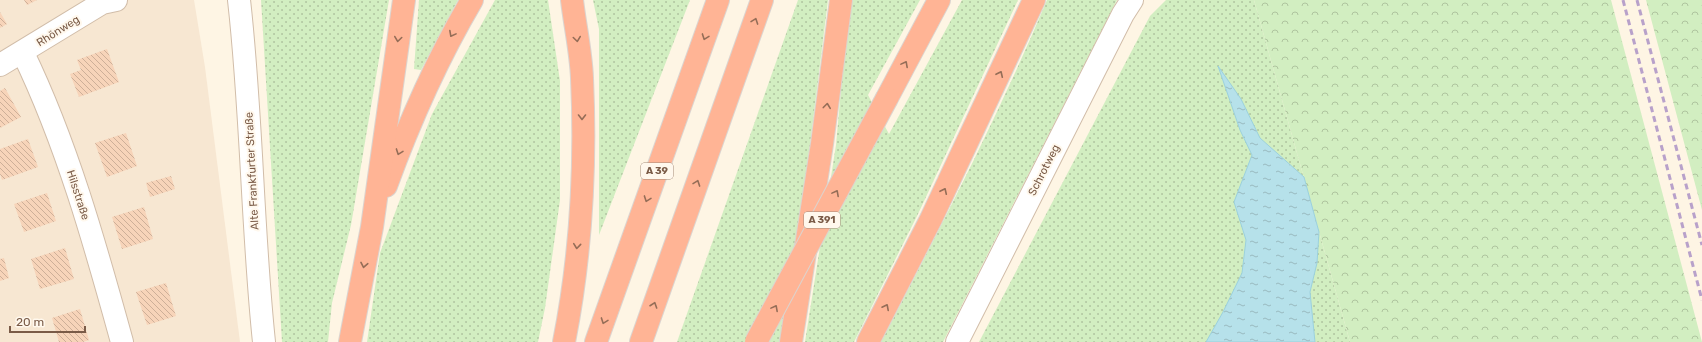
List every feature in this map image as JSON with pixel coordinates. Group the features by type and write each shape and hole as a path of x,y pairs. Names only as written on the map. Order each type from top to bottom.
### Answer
{"highway":[{"path":"350,342 372,227 404,0"},
{"path":"372,227 410,122 436,65 472,0"},
{"path":"564,342 571,305 582,193 582,78 572,0"},
{"name":"A 39","path":"596,342 718,0"},
{"path":"641,342 762,0"},
{"path":"791,342 821,152 841,0"},
{"name":"A 391","path":"756,342 939,0"},
{"path":"868,342 934,212 1034,0"}],"street":[{"name":"Rhönweg","path":"0,65 23,53 102,3 116,0"},
{"name":"Alte Frankfurter Straße","path":"239,0 246,56 258,279 264,342"},
{"name":"Schrotweg","path":"957,342 1123,14 1132,0"},
{"name":"Hilsstraße","path":"23,53 37,81 69,166 122,342"}],"shaded area":[{"path":"0,0 194,0 205,67 240,342 0,342"}],"green space":[{"path":"261,0 389,0 351,225 332,303 328,342 282,342"},
{"path":"419,0 458,0 421,70 414,69"},
{"path":"495,0 548,0 560,81 560,200 545,308 538,342 367,342 380,253 432,114"},
{"path":"593,0 690,0 599,235 599,29"},
{"path":"798,0 828,0 810,145 781,342 677,342"},
{"path":"851,0 920,0 868,95 889,134 962,0 1018,0 918,214 854,342 805,342 836,145 846,34"},
{"path":"1047,0 1117,0 943,342 881,342 1009,87"},
{"path":"1166,0 1254,0 1350,342 979,342 1150,16"},
{"path":"1254,0 1611,0 1702,342 1350,342"},
{"path":"1646,0 1702,0 1702,210"}],"water":[{"path":"1218,66 1241,99 1260,138 1304,177 1319,232 1317,263 1310,292 1315,342 1206,342 1242,273 1246,240 1234,202 1252,155 1240,130"}],"building":[{"path":"24,0 37,0 27,5"},
{"path":"0,12 7,24 0,28"},
{"path":"107,49 119,82 79,97 70,74 81,70 77,60"},
{"path":"5,88 21,117 0,128 0,91"},
{"path":"126,133 137,166 107,177 95,143"},
{"path":"28,139 38,167 2,180 0,174 0,149"},
{"path":"171,176 175,189 150,197 146,183"},
{"path":"47,193 56,221 24,232 14,204"},
{"path":"144,207 153,239 122,249 112,217"},
{"path":"65,248 74,279 40,289 31,259"},
{"path":"4,258 9,278 0,281 0,259"},
{"path":"166,283 176,316 147,325 136,292"},
{"path":"80,309 89,340 83,342 59,342 52,318"}],"railway":[{"path":"1623,0 1702,300"},
{"path":"1637,0 1702,245"}]}
